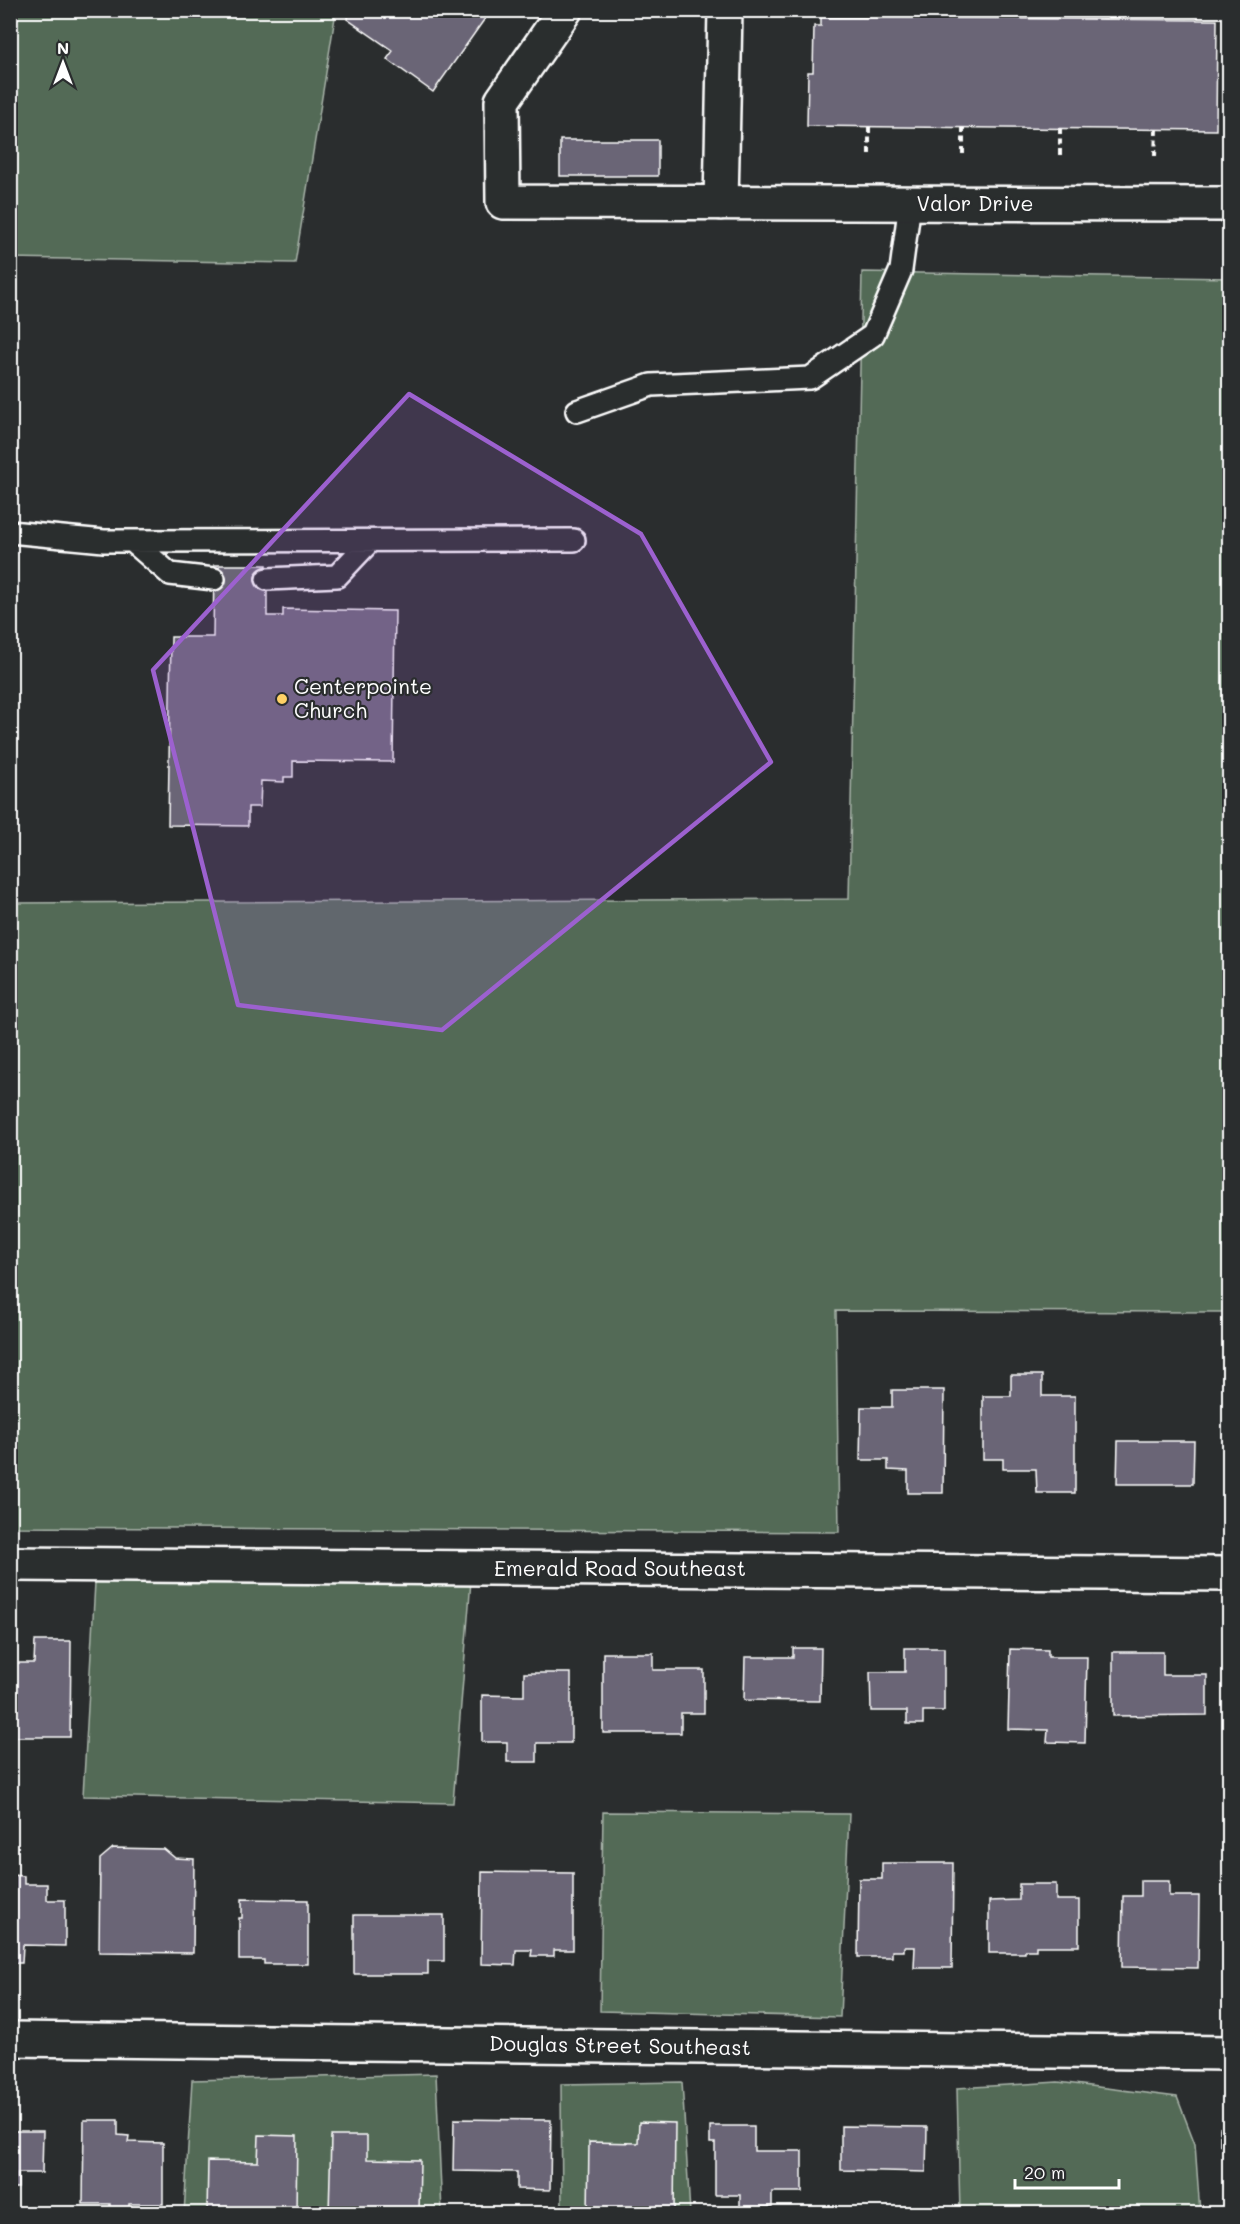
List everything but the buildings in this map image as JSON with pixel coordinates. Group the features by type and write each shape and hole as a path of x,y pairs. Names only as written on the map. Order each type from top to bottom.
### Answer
{"street":[{"name":"Valor Drive","path":"565,10 502,101 503,202 1230,204"},
{"path":"721,203 725,10"},
{"name":"Emerald Road Southeast","path":"10,1564 1230,1574"},
{"name":"Douglas Street Southeast","path":"10,2039 1230,2054"}],"lane":[{"path":"577,411 651,385 810,378 873,335 901,270 910,203"},
{"path":"10,532 104,541 574,540"},
{"path":"132,541 170,574 214,579"},
{"path":"267,579 337,576 370,541"}],"path":[{"path":"869,126 869,154"},
{"path":"963,127 963,154"},
{"path":"1059,128 1060,155"},
{"path":"1155,156 1156,129"}],"highlighted area":[{"path":"409,394 641,534 771,762 442,1030 238,1005 153,670"}],"green space":[{"path":"11,10 336,11 295,263 11,258"},
{"path":"862,272 1229,278 1229,1312 836,1311 839,1532 11,1527 11,903 849,899"},
{"path":"96,1565 472,1568 453,1803 83,1796"},
{"path":"603,1812 849,1814 840,2017 600,2011"},
{"path":"436,2074 442,2213 184,2214 192,2080"},
{"path":"682,2082 690,2213 562,2213 561,2084"},
{"path":"1058,2082 1177,2097 1195,2144 1200,2213 960,2213 957,2088"}],"place":[{"name":"Centerpointe Church","path":"282,699"}]}
